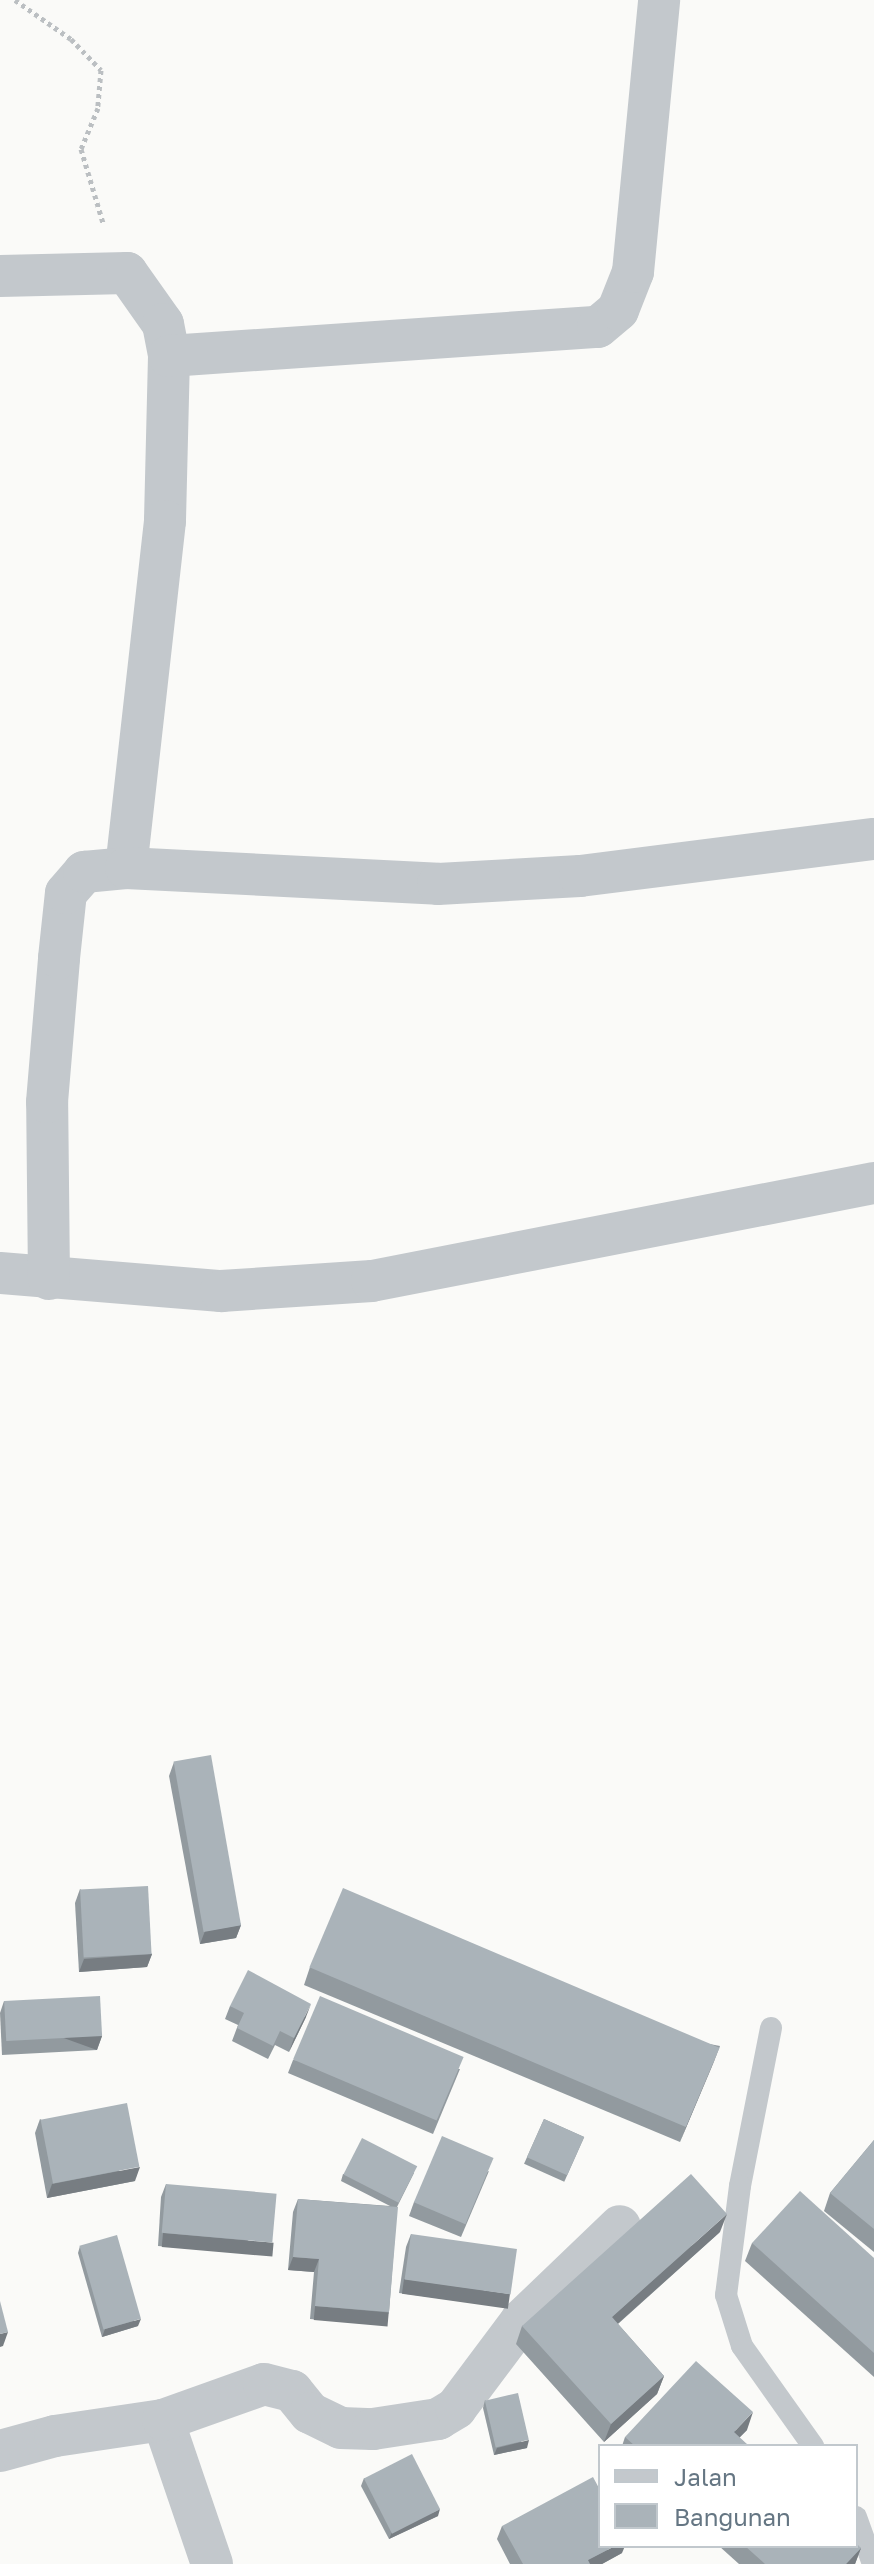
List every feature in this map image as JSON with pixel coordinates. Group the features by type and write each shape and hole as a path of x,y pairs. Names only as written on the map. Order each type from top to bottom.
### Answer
{"street":[{"path":"169,356 598,327 618,310 633,272 659,0"},
{"path":"0,276 127,273 163,324 169,356 158,607 138,732 126,868"},
{"path":"49,1279 47,1102 66,893 84,872 126,868 438,884 580,876 874,839"},
{"path":"0,1273 221,1291 372,1281 874,1183"},
{"path":"0,2451 55,2436 163,2420 264,2384 278,2384 321,2422 341,2428 409,2426 438,2419 456,2408 521,2321 620,2226"},
{"path":"163,2420 212,2564"}],"lane":[{"path":"771,2028 740,2186 726,2295 742,2346 812,2444"},
{"path":"858,2523 873,2564"}],"path":[{"path":"15,0 71,39 101,70 98,108 81,149 97,210 127,273"}],"building":[{"path":"211,1755 241,1925 204,1932 174,1762"},
{"path":"148,1886 152,1954 84,1957 80,1890"},
{"path":"343,1888 719,2048 686,2127 309,1967"},
{"path":"248,1970 311,2004 294,2038 280,2031 273,2046 237,2028 244,2013 230,2006"},
{"path":"100,1996 102,2036 6,2041 4,2001"},
{"path":"320,1996 464,2057 437,2120 293,2060"},
{"path":"127,2103 139,2167 53,2184 41,2120"},
{"path":"544,2119 584,2137 567,2175 527,2157"},
{"path":"442,2136 494,2158 465,2224 414,2202"},
{"path":"362,2138 417,2166 399,2203 343,2175"},
{"path":"874,2140 874,2229 830,2193"},
{"path":"691,2174 727,2214 612,2317 664,2376 611,2424 522,2326"},
{"path":"166,2184 277,2194 272,2242 162,2233"},
{"path":"800,2191 874,2258 874,2353 752,2243"},
{"path":"298,2199 398,2207 389,2312 315,2306 319,2259 293,2257"},
{"path":"411,2234 517,2249 511,2294 405,2280"},
{"path":"117,2235 141,2319 103,2329 80,2246"},
{"path":"0,2301 8,2332 0,2334"},
{"path":"696,2361 753,2412 734,2432 747,2444 633,2444 625,2437"},
{"path":"518,2393 529,2440 496,2447 485,2401"},
{"path":"412,2454 440,2509 392,2534 364,2479"},
{"path":"593,2477 598,2486 598,2548 611,2548 588,2560 590,2564 523,2564 502,2526"},
{"path":"858,2545 861,2548 846,2564 765,2564 747,2548 858,2548"}]}
